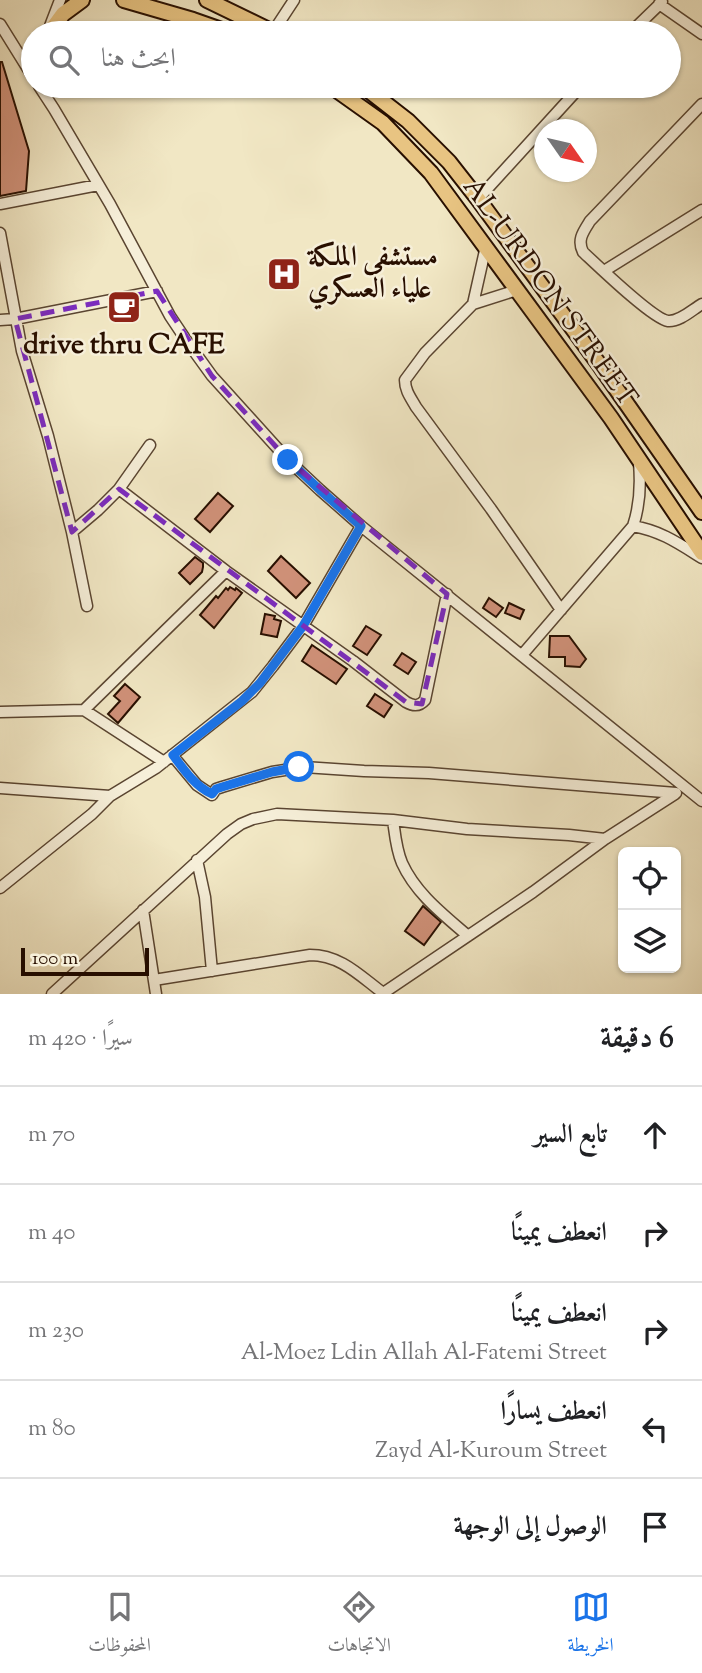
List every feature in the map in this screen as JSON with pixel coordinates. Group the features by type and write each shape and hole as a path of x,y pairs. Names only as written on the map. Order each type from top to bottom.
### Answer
{"highway":[{"path":"58,21 82,0"},
{"path":"124,0 197,21"},
{"path":"208,0 250,21"},
{"name":"AL-URDON STREET","path":"348,98 383,123 431,173 638,458 702,553"},
{"name":"AL-URDON STREET","path":"378,98 422,134 449,162 478,199 702,512"}],"street":[{"path":"52,21 60,0"},
{"path":"281,21 294,0"},
{"path":"642,21 662,2 702,34"},
{"path":"0,24 21,58"},
{"path":"46,98 186,340 212,376 288,460 361,526 522,655 680,790 702,801"},
{"path":"51,98 54,109"},
{"path":"478,199 570,98"},
{"path":"702,104 590,221 582,233 580,245 583,252 604,271 648,309 667,321 680,318 702,304"},
{"path":"0,204 98,185"},
{"path":"604,271 702,210"},
{"path":"0,233 15,319 27,370 48,436 87,606"},
{"path":"473,304 486,246"},
{"path":"517,290 473,304 413,368 405,380 406,390 561,610"},
{"path":"0,320 157,291"},
{"path":"72,532 119,489 150,445"},
{"path":"522,655 633,526 640,494 638,458"},
{"path":"119,489 226,571 406,702 415,705 422,704 425,700 447,594"},
{"path":"0,888 81,823 110,796 168,759 252,692 303,626 361,526"},
{"path":"633,526 649,528 702,558"},
{"path":"84,710 226,571"},
{"path":"0,712 84,710 168,759 203,790 212,794 222,787 299,767 680,790"},
{"path":"0,788 110,796"},
{"path":"154,980 323,955 337,960 383,994 680,790"},
{"path":"52,994 227,834 241,824 261,817 277,814 393,820 467,829 605,839"},
{"path":"393,820 396,846 411,880 431,903 468,936"},
{"path":"197,860 205,897 212,971"},
{"path":"143,910 156,994"}],"highlighted area":[{"path":"157,291 212,376 288,460 447,594 422,704 406,702 119,489 72,532 15,319"}],"building":[{"path":"0,62 29,151 26,191 0,196"},
{"path":"218,493 233,506 210,532 195,519"},
{"path":"281,556 310,583 296,598 268,571"},
{"path":"195,557 203,563 203,567 202,572 190,584 179,573"},
{"path":"230,587 242,593 214,628 200,615 216,596 218,598"},
{"path":"489,598 503,608 496,617 483,608"},
{"path":"509,603 524,610 520,619 505,613"},
{"path":"265,614 275,616 274,619 281,621 277,637 261,634"},
{"path":"366,626 381,635 367,655 353,646"},
{"path":"550,636 569,636 586,659 580,667 565,666 565,657 549,657"},
{"path":"312,645 347,669 336,684 302,661"},
{"path":"402,653 416,662 408,674 394,665"},
{"path":"125,684 140,697 118,723 108,714 120,701 114,696"},
{"path":"375,694 392,705 384,717 367,706"},
{"path":"423,906 441,922 424,945 405,931"}],"place":[{"name":"مستشفى الملكة علياء العسكري","path":"284,274"},
{"name":"drive thru CAFE","path":"124,307"}],"route":[{"path":"288,460 361,526 303,626 260,683 242,701 173,755 197,785 212,794 222,787 299,767"}]}
